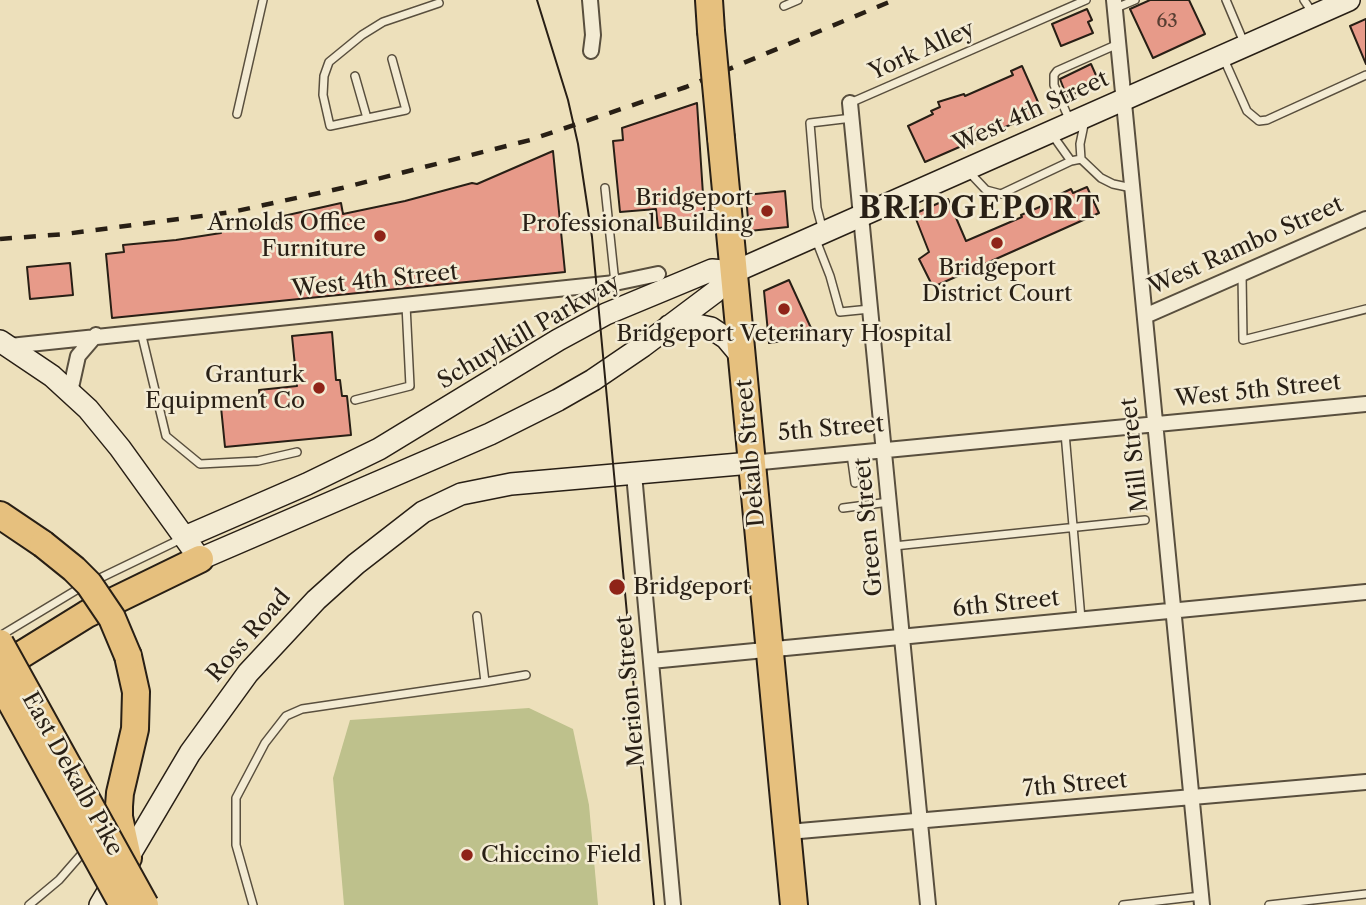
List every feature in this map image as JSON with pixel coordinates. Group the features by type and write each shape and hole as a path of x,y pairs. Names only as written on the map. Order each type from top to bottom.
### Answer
{"highway":[{"name":"Dekalb Street","path":"709,0 794,905"},
{"path":"0,515 43,544 89,584 113,618 128,656 135,692 135,729 122,783 119,817 128,858"},
{"path":"0,668 87,614 200,559"},
{"name":"East Dekalb Pike","path":"0,643 145,905"},
{"name":"East Dekalb Pike","path":"0,681 123,905"}],"main road":[{"name":"West 4th Street","path":"734,272 1246,46 1309,8 1349,0"},
{"name":"Schuylkill Parkway","path":"185,537 307,484 379,449 558,340 606,314 712,270 734,272"},
{"path":"5,343 70,392 120,448 200,559 525,418 593,380 715,292 734,272"},
{"path":"669,326 692,324 711,328 726,338 741,357"},
{"name":"5th Street","path":"511,484 751,463"},
{"name":"Ross Road","path":"100,905 165,793 218,712 248,673 316,600 355,564 423,512 461,494 511,484"}],"street":[{"path":"590,0 593,35 591,51"},
{"name":"Mill Street","path":"1115,4 1202,901"},
{"name":"Green Street","path":"851,111 928,905"},
{"name":"West Rambo Street","path":"1145,316 1366,219"},
{"name":"West 4th Street","path":"5,343 615,283 658,274"},
{"path":"70,392 78,356 96,335"},
{"name":"West 5th Street","path":"1155,425 1366,404"},
{"name":"5th Street","path":"751,463 1155,425"},
{"name":"Merion Street","path":"634,474 673,905"},
{"name":"6th Street","path":"651,661 1366,592"},
{"name":"7th Street","path":"788,832 1366,782"}],"lane":[{"path":"237,114 262,0"},
{"path":"393,59 406,110 330,126 323,95 324,76 329,62 383,22 448,0"},
{"path":"784,6 798,0"},
{"name":"York Alley","path":"819,234 810,122 851,111 1086,0"},
{"path":"1115,4 1135,0"},
{"path":"1226,0 1246,46"},
{"path":"1118,44 1057,71 1053,80 1078,120 1081,159 1101,178 1132,188"},
{"path":"1223,56 1247,111 1259,121 1267,120 1366,75"},
{"path":"355,76 367,118"},
{"path":"1051,132 1071,161"},
{"path":"966,169 986,190 1001,194 1071,161 1081,159"},
{"path":"606,188 615,283"},
{"path":"819,234 840,312 871,309"},
{"path":"1242,273 1243,340 1366,309"},
{"path":"355,400 410,386 406,304"},
{"path":"141,331 166,436 200,464 258,461 297,452"},
{"path":"1065,433 1081,620"},
{"path":"851,454 855,484"},
{"path":"843,508 890,502"},
{"path":"894,546 1145,520"},
{"path":"0,636 74,591 185,537"},
{"path":"477,617 485,682"},
{"path":"253,905 236,845 236,798 265,743 286,716 302,709 526,675"},
{"path":"109,811 122,783"},
{"path":"29,905 72,866 104,821"},
{"path":"1269,905 1366,894"},
{"path":"1123,905 1202,901"}],"green space":[{"name":"Chiccino Field","path":"529,708 573,729 589,805 598,905 344,905 333,778 350,720"}],"building":[{"path":"1150,0 1189,0 1205,34 1153,58 1130,9"},
{"path":"1087,9 1092,20 1088,22 1093,33 1061,46 1052,24"},
{"path":"1366,19 1366,64 1350,26"},
{"path":"1091,64 1099,82 1067,97 1060,79"},
{"path":"1022,66 1042,111 925,162 908,126 933,114 931,111 940,107 938,102 964,94 965,96 1013,75 1011,71"},
{"path":"697,103 705,225 658,228 656,209 620,212 613,141 623,140 622,128"},
{"name":"Arnolds Office Furniture","path":"553,151 565,272 112,318 106,254 124,252 123,245 176,240 221,233 221,230 280,222 279,217 341,203 343,214 405,201 472,183 477,184"},
{"path":"1087,187 1099,213 933,287 919,259 929,252 914,214 948,199 966,241 1022,217 1021,215 1049,203 1048,200 1071,189 1073,193"},
{"name":"Bridgeport Professional Building","path":"785,191 788,227 749,231 746,195"},
{"path":"70,263 73,295 30,299 27,267"},
{"name":"Bridgeport Veterinary Hospital","path":"789,280 811,328 796,334 797,339 769,343 764,291"},
{"name":"Granturk Equipment Co","path":"332,332 336,380 340,380 342,396 347,396 351,435 225,447 221,407 260,403 259,390 297,386 292,336"}],"tram line":[{"path":"537,0 568,100 578,144 592,237 654,905"}],"railway":[{"path":"0,239 65,234 232,212 342,188 530,140 686,87 894,0"}],"place":[{"name":"Bridgeport Professional Building","path":"767,211"},
{"name":"Arnolds Office Furniture","path":"380,236"},
{"name":"Bridgeport District Court","path":"997,243"},
{"name":"Bridgeport Veterinary Hospital","path":"784,309"},
{"name":"Granturk Equipment Co","path":"319,388"},
{"name":"Bridgeport","path":"617,587"},
{"name":"Chiccino Field","path":"467,855"}],"district":[{"name":"BRIDGEPORT","path":"980,209"}]}
